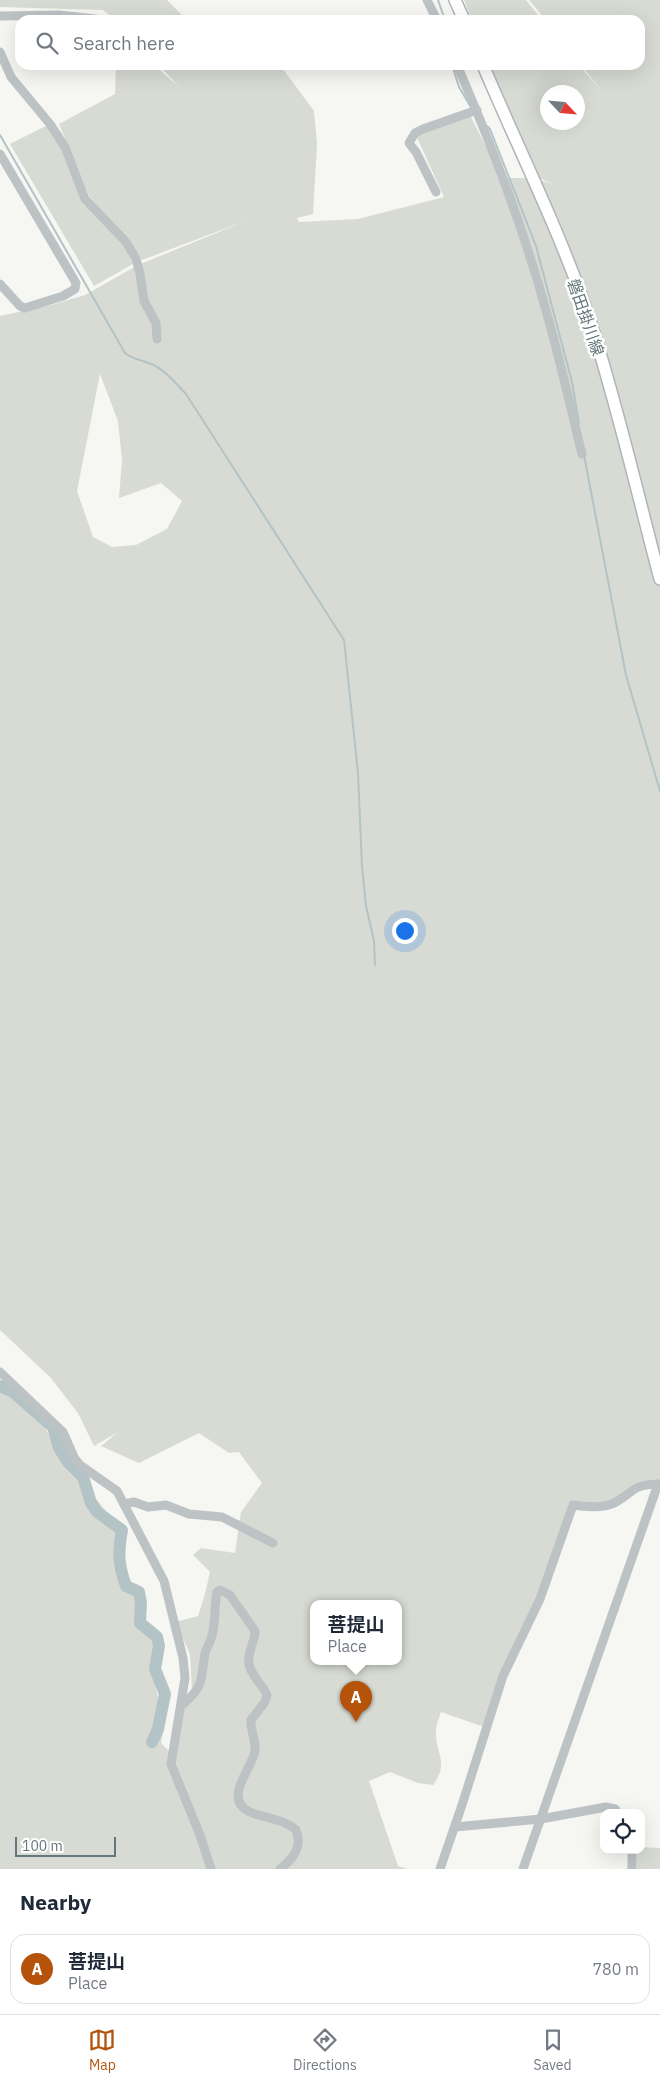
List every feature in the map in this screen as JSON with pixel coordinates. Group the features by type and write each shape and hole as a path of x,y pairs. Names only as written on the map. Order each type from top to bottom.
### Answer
{"main road":[{"path":"455,0 462,15"},
{"name":"磐田掛川線","path":"485,70 556,231 592,329 628,451 660,578"}],"street":[{"path":"428,0 435,15"},
{"path":"0,16 15,16"},
{"path":"0,52 11,77 50,124 65,147 85,200 126,242 136,260 144,301 156,324 157,339"},
{"path":"459,70 477,110 510,197 535,273 582,454"},
{"path":"436,192 416,152 409,143 411,137 422,129 477,110"},
{"path":"0,154 76,283 76,289 63,296 25,308 20,306 0,284"},
{"path":"0,1372 63,1432 75,1459 80,1465 117,1491 164,1581 184,1658 185,1678 171,1764 200,1835 211,1869"},
{"path":"440,1869 503,1676 540,1599 573,1505 608,1506 617,1502 636,1487 659,1488 523,1869"},
{"path":"124,1504 134,1502 148,1507 166,1505 189,1514 222,1517 272,1543"},
{"path":"182,1704 198,1690 202,1679 206,1652 212,1635 217,1592 220,1590 230,1595 255,1631 249,1663 255,1678 268,1695 251,1720 251,1732 256,1751 240,1785 239,1792 242,1804 246,1809 281,1820 296,1830 298,1835 297,1852 280,1869"},
{"path":"455,1827 541,1819 600,1809"},
{"path":"600,1809 615,1809"},
{"path":"632,1854 632,1869"}],"shaded area":[{"path":"0,0 167,0 182,15 110,15 103,10 0,7"},
{"path":"464,0 526,0 538,15 470,15"},
{"path":"529,0 660,0 660,1491 658,1484 637,1486 608,1506 573,1505 540,1599 503,1676 487,1728 441,1712 437,1724 436,1739 441,1764 438,1777 433,1785 418,1783 390,1772 369,1781 398,1866 408,1869 0,1869 0,1392 15,1397 45,1427 57,1452 122,1530 117,1571 139,1592 140,1623 161,1639 153,1673 164,1728 161,1743 172,1754 182,1706 192,1692 190,1654 175,1622 198,1616 210,1572 193,1555 201,1548 235,1553 241,1512 262,1483 239,1452 229,1453 199,1433 139,1463 101,1446 118,1432 94,1446 78,1413 50,1377 0,1330 0,316 51,305 85,295 138,265 248,220 142,260 89,196 59,124 115,94 116,70 160,70 179,87 164,70 284,70 314,111 317,144 313,214 297,218 299,222 358,219 444,197 415,133 469,113 502,178 532,178 554,184 531,175 491,70 583,70 605,95 585,70 645,70 645,15 542,15","holes":["100,374 118,421 122,460 119,498 161,483 182,501 167,529 136,545 112,547 93,537 77,491"]},
{"path":"50,124 77,183 117,232 133,264 94,286 10,144"},
{"path":"645,1847 660,1848 660,1869 637,1869 636,1854 645,1854"}],"waterway":[{"path":"438,0 443,15"},
{"path":"454,70 459,87 472,109"},
{"path":"487,126 490,129 536,246 572,382 579,423"},
{"path":"0,135 125,353 132,358 149,363 161,370 186,394 344,640 358,773 362,866 366,906 374,941 375,965"},
{"path":"584,455 626,675 660,791"},
{"path":"0,1386 13,1392 53,1427 59,1448 68,1462 83,1477 91,1503 97,1512 122,1530 120,1565 123,1578 126,1586 139,1592 141,1603 140,1623 157,1637 159,1646 155,1669 165,1694 158,1729 152,1742"}],"place":[{"name":"菩提山","path":"356,1722"}]}
